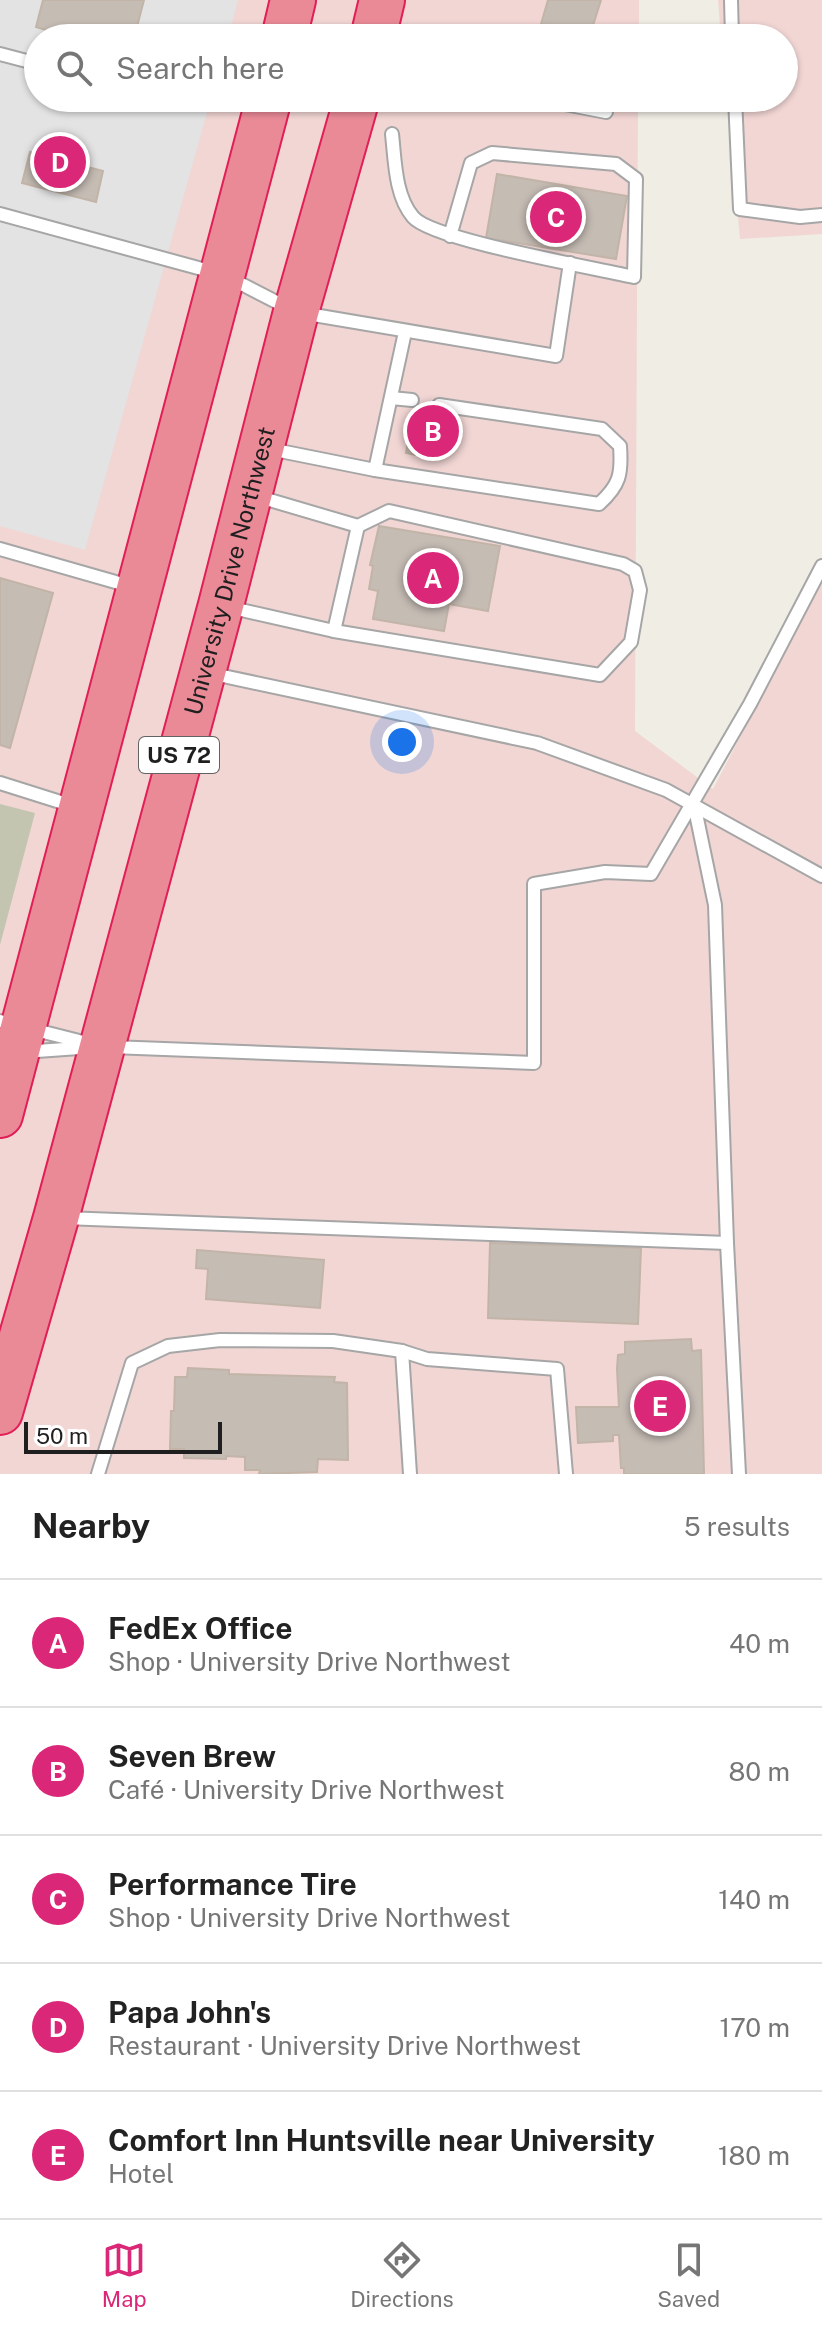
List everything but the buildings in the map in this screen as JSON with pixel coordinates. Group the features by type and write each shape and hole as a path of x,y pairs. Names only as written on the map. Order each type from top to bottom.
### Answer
{"highway":[{"path":"287,24 293,0"},
{"path":"376,24 382,0"},
{"path":"0,1115 10,1038 82,808 265,112"},
{"name":"University Drive Northwest","path":"0,1412 56,1218 221,605 296,312 353,112"}],"lane":[{"path":"731,0 732,24"},
{"path":"0,54 24,60"},
{"path":"736,112 740,209 800,217 822,215"},
{"path":"392,134 399,189 414,219 450,236 634,277 636,179 616,164 492,153 471,163 450,236"},
{"path":"0,214 224,275 296,312 556,356 570,263"},
{"path":"375,470 405,332"},
{"path":"391,398 412,400"},
{"path":"262,447 375,470 599,504 614,490 621,466 620,446 602,429 439,405"},
{"path":"221,605 334,631 600,675 631,642 640,590 635,571 623,564 389,511 358,526 249,494"},
{"path":"334,631 358,526"},
{"path":"0,549 140,589"},
{"path":"10,1038 102,1047 534,1063 534,884 605,872 651,874 750,704 822,566"},
{"path":"202,671 537,743 666,790 822,876"},
{"path":"0,783 82,808"},
{"path":"694,804 715,905 739,1474"},
{"path":"10,1038 102,1047"},
{"path":"56,1218 727,1243"},
{"path":"98,1474 132,1363 168,1346 220,1340 333,1341 402,1351 427,1359 557,1369 566,1474"},
{"path":"402,1351 410,1474"}],"shaded area":[{"path":"0,0 639,0 639,24 24,24 24,112 638,112 635,731 713,789 822,580 822,1474 0,1474"},
{"path":"0,0 238,0 232,24 24,24 24,112 207,112 85,550 0,526"},
{"path":"718,0 822,0 822,234 740,239 728,112 798,112 798,24 720,24"},
{"path":"0,804 35,813 0,945"}],"place":[{"name":"Papa John's","path":"60,162"},
{"name":"Performance Tire","path":"556,217"},
{"name":"Seven Brew","path":"433,431"},
{"name":"FedEx Office","path":"433,578"},
{"name":"Comfort Inn Huntsville near University","path":"660,1406"}]}
